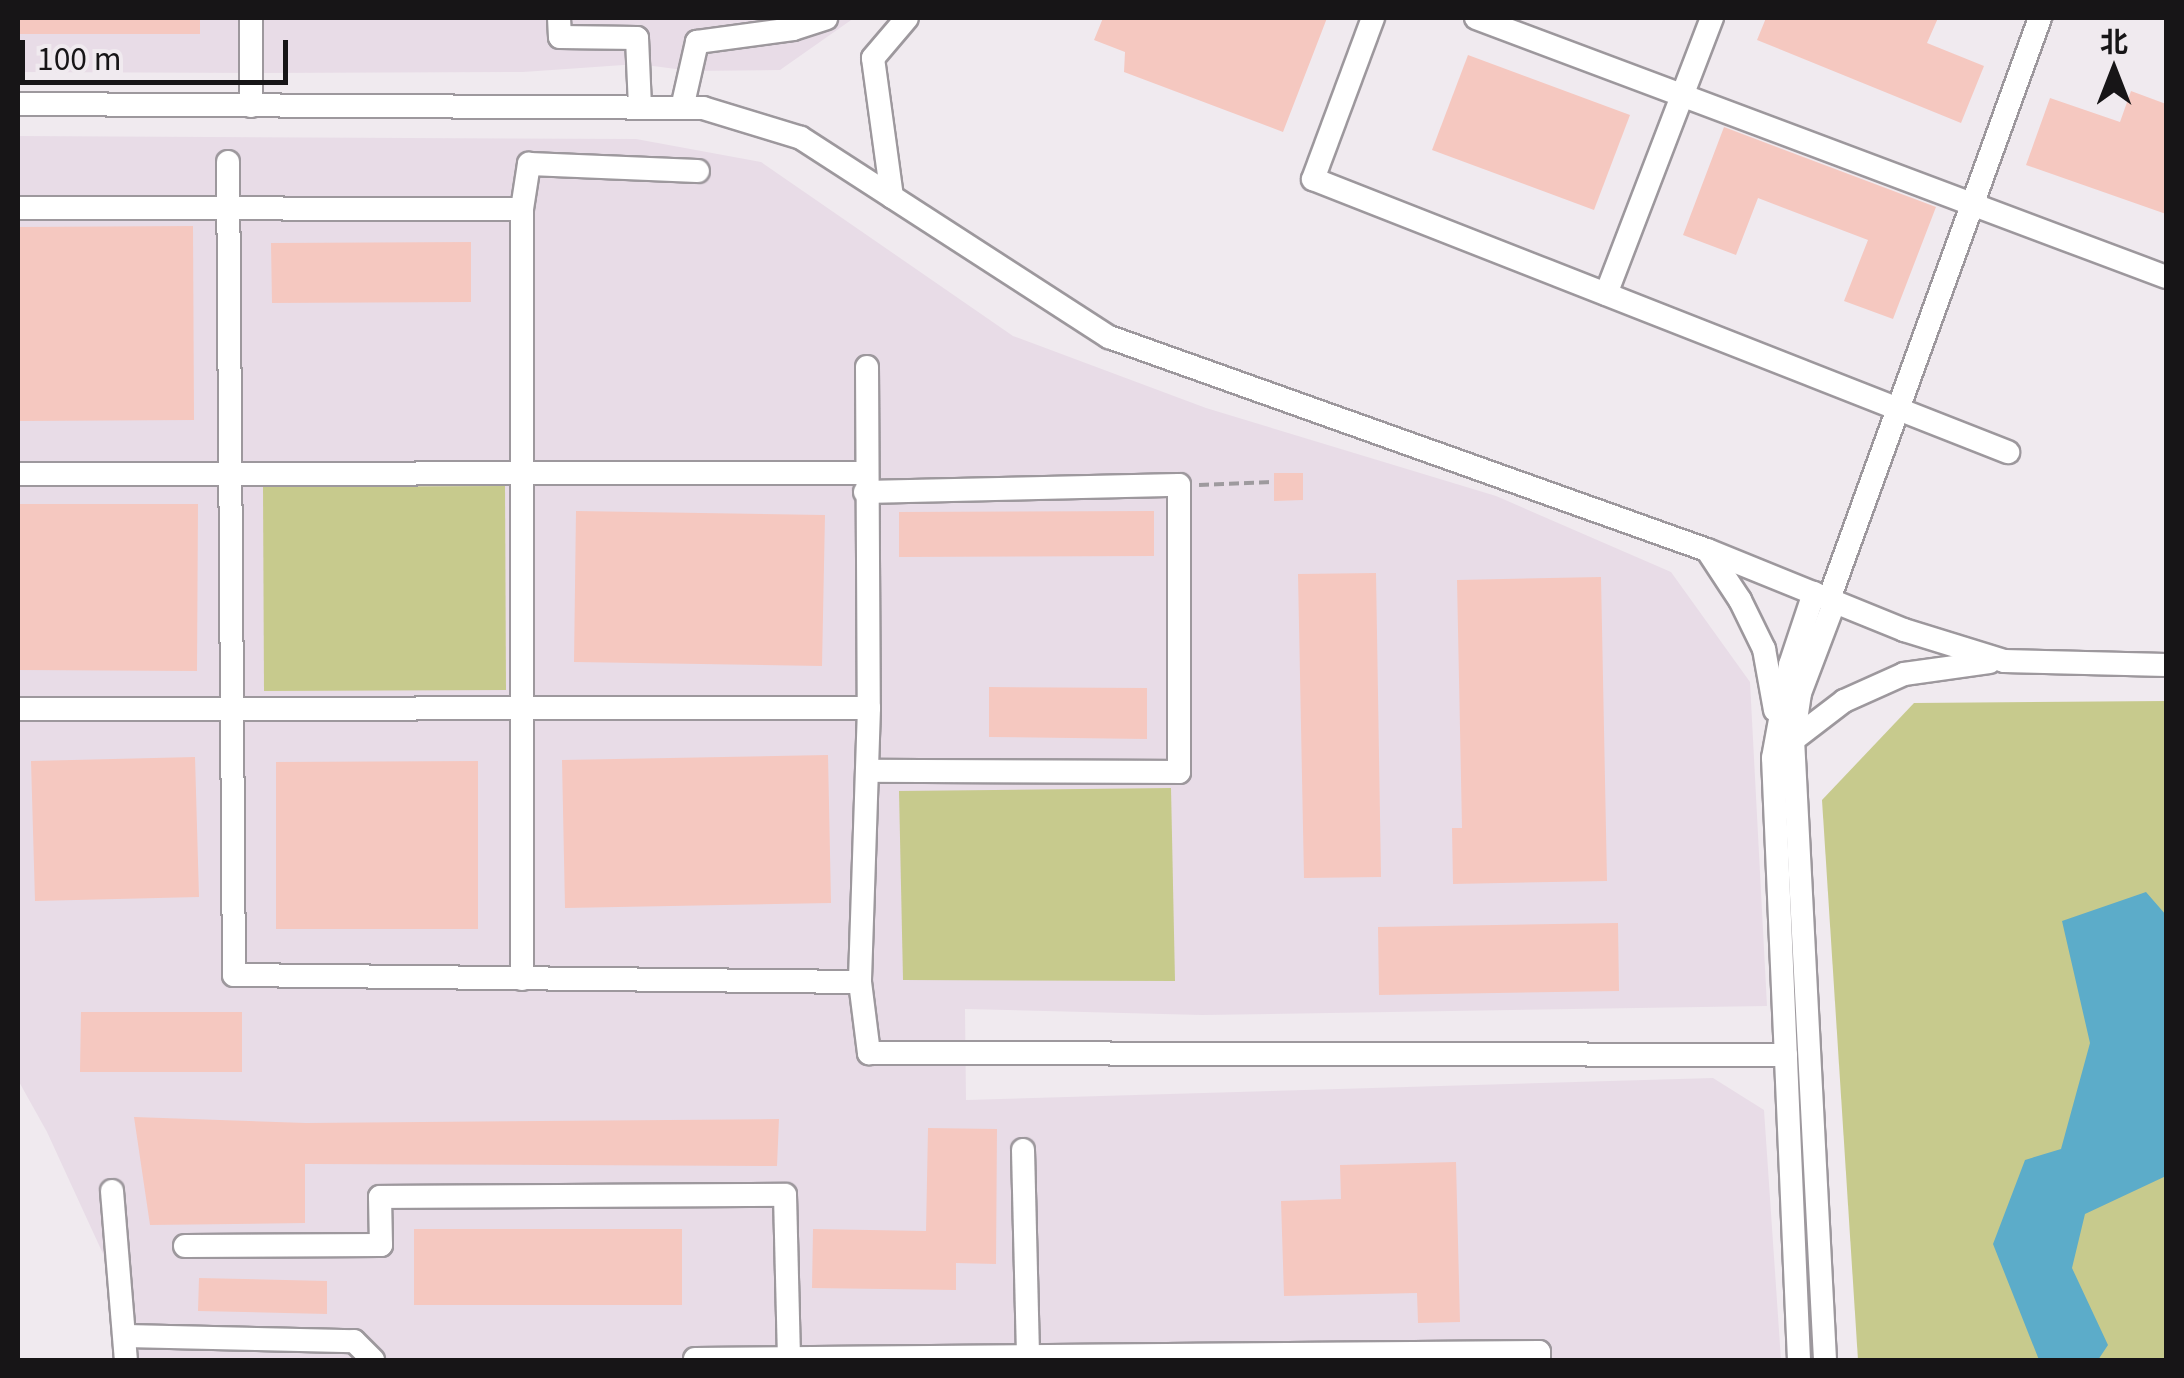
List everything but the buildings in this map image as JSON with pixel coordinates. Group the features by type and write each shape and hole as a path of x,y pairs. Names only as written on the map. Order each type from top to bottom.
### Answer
{"street":[{"path":"251,18 251,106"},
{"path":"560,18 560,37 637,38 640,108"},
{"path":"682,108 698,42 793,29 826,18"},
{"path":"892,197 873,58 907,18"},
{"path":"1373,18 1313,179 2008,452"},
{"path":"1476,18 2166,277"},
{"path":"1606,294 1712,18"},
{"path":"1800,1360 1773,758 1800,692 1826,598 2040,18"},
{"path":"18,104 702,108 801,138 1110,337 1707,550 1904,630 2004,661"},
{"path":"228,162 234,975 860,982"},
{"path":"522,979 522,209 529,164 698,170"},
{"path":"18,208 522,209"},
{"path":"867,367 869,708 860,982 869,1054 1786,1056"},
{"path":"18,474 521,471 865,482 1178,485 1179,772 867,771"},
{"path":"1707,550 1740,600 1764,650 1785,732 1824,1360"},
{"path":"1785,732 1904,674 2004,661 2166,666"},
{"path":"18,710 869,708"},
{"path":"1023,1150 1028,1356"},
{"path":"112,1191 126,1360"},
{"path":"185,1246 381,1245 380,1197 785,1195 789,1358"},
{"path":"126,1336 354,1342 373,1360"},
{"path":"695,1359 1539,1352 1540,1360"}],"path":[{"path":"1196,486 1274,482"}],"shaded area":[{"path":"18,18 854,18 780,70 691,71 638,64 523,72 263,73 18,72"},
{"path":"18,136 636,139 761,162 1013,336 1206,408 1496,496 1671,572 1750,682 1767,1006 1202,1015 965,1009 966,1100 1713,1078 1764,1110 1781,1360 118,1360 116,1282 47,1132 18,1080"}],"green space":[{"path":"505,486 506,690 264,691 263,487"},
{"path":"2166,701 2166,1360 1858,1360 1822,800 1914,703"},
{"path":"1171,788 1175,981 903,980 899,791"}],"water":[{"path":"2146,892 2166,915 2166,1176 2085,1214 2072,1268 2108,1345 2098,1360 2039,1360 1993,1244 2025,1160 2061,1149 2090,1043 2062,921"}]}
